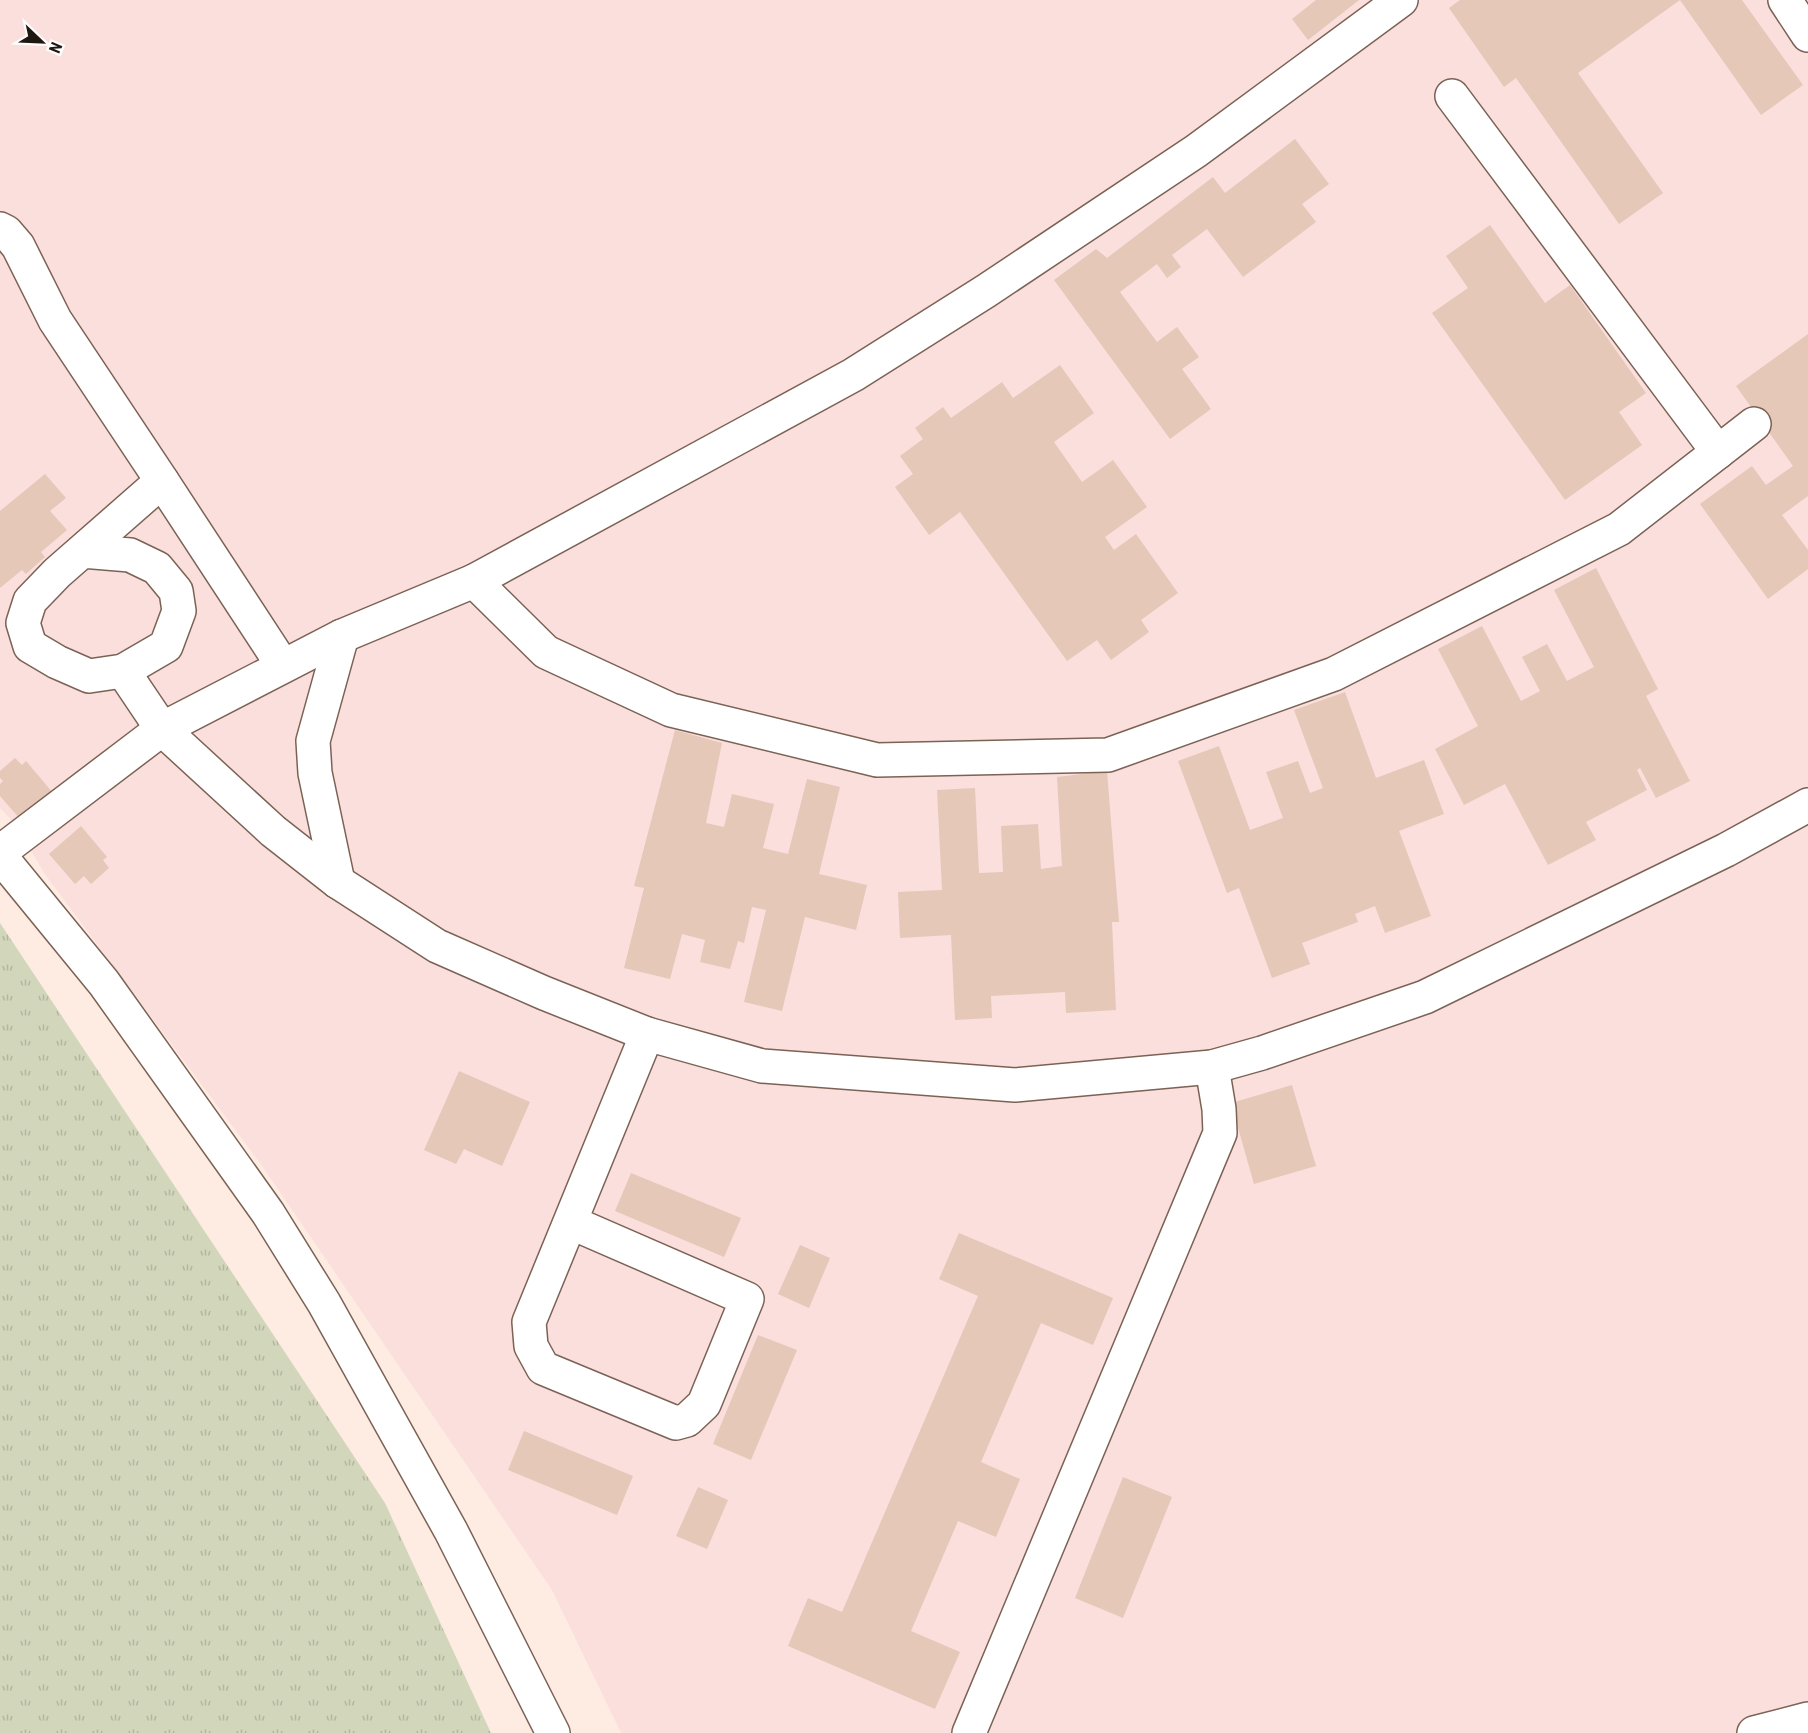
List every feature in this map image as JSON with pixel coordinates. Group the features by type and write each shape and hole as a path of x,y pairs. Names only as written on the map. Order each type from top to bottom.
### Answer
{"main road":[{"path":"553,1733 451,1531 324,1303 268,1213 104,982 1,858 162,729 342,636 474,581 853,375 986,291 1196,151 1401,0"},
{"path":"1785,0 1808,35"},
{"path":"1452,96 1718,452"},
{"path":"0,229 6,232 18,246 55,320 283,666"},
{"path":"474,581 546,652 671,710 877,760 1108,756 1334,674 1619,529 1754,424"},
{"path":"82,551 130,555 157,568 176,591 179,611 166,646 123,670 89,676 57,662 30,646 23,622 30,601 57,573 82,551 162,481"},
{"path":"338,882 315,773 313,741 342,636"},
{"path":"123,670 162,729 273,831 338,882 437,946 544,993 647,1034 762,1066 1015,1085 1212,1067 1262,1053 1425,997 1726,850 1808,805"},
{"path":"570,1222 747,1299 704,1404 687,1420 676,1423 543,1368 531,1346 529,1322 647,1034"},
{"path":"969,1733 1220,1133 1219,1109 1212,1067"},
{"path":"1754,1733 1808,1719"}],"shaded area":[{"path":"0,0 1808,0 1808,1733 621,1733 552,1590 260,1163 44,873 16,825 0,808"}],"green space":[{"path":"0,923 385,1503 491,1733 0,1733"}],"building":[{"path":"1316,0 1359,0 1308,40 1292,19"},
{"path":"1460,0 1680,0 1578,73 1663,193 1619,224 1516,78 1504,87 1449,8"},
{"path":"1680,0 1742,0 1803,85 1761,115"},
{"path":"1295,139 1329,184 1302,204 1316,222 1243,277 1207,229 1172,255 1181,267 1167,278 1157,264 1120,292 1157,342 1177,327 1199,357 1182,369 1211,409 1170,439 1054,280 1096,249 1107,258 1213,177 1225,193"},
{"path":"1490,225 1545,303 1570,285 1646,393 1619,412 1642,445 1565,500 1432,313 1468,288 1446,256"},
{"path":"1808,334 1808,496 1782,515 1808,550 1808,569 1768,599 1700,504 1752,466 1766,485 1793,466 1736,386"},
{"path":"1060,365 1094,413 1054,442 1082,482 1113,460 1147,507 1105,537 1114,550 1136,534 1178,593 1141,620 1149,632 1111,660 1097,640 1067,661 960,512 929,535 895,487 913,474 900,456 923,439 915,428 943,407 951,418 1002,382 1013,398"},
{"path":"45,474 66,498 50,511 67,530 41,552 45,557 26,574 22,570 0,588 0,511"},
{"path":"1596,568 1658,689 1646,696 1690,781 1656,798 1640,768 1637,770 1647,790 1586,822 1596,840 1548,865 1505,784 1464,805 1435,749 1478,726 1438,649 1482,626 1521,701 1540,691 1522,657 1547,644 1567,681 1594,667 1554,590"},
{"path":"1345,692 1376,778 1424,760 1444,814 1399,831 1431,916 1385,933 1375,906 1355,914 1358,922 1302,943 1310,964 1272,978 1239,888 1227,893 1178,761 1219,746 1250,830 1283,818 1266,772 1298,761 1310,793 1323,788 1294,710"},
{"path":"675,730 722,743 706,823 724,827 732,794 774,804 763,848 788,854 807,779 840,787 819,874 867,885 856,930 805,917 782,1011 744,1002 766,910 752,907 744,943 738,941 730,969 700,962 705,940 682,934 670,979 624,968 644,888 634,886"},
{"path":"15,758 22,765 26,761 53,793 21,820 0,796 0,784 3,781 0,778 0,771"},
{"path":"1107,771 1119,922 1112,922 1116,1010 1066,1013 1065,992 991,996 992,1018 955,1020 951,935 900,938 898,892 942,890 937,790 975,788 979,873 1003,872 1001,826 1038,824 1041,869 1062,866 1057,777"},
{"path":"81,826 107,857 103,860 109,868 91,884 84,876 75,884 49,854"},
{"path":"459,1071 530,1102 502,1166 464,1149 456,1164 424,1150"},
{"path":"1292,1085 1316,1166 1254,1184 1231,1103"},
{"path":"631,1173 741,1218 724,1257 615,1211"},
{"path":"959,1233 1113,1298 1093,1345 1041,1323 981,1462 1020,1479 996,1537 958,1521 911,1631 960,1652 935,1709 788,1646 808,1598 842,1612 978,1296 939,1279"},
{"path":"800,1245 830,1258 809,1308 778,1294"},
{"path":"758,1335 797,1350 751,1460 713,1444"},
{"path":"524,1431 633,1476 617,1515 508,1470"},
{"path":"1123,1477 1172,1497 1123,1618 1075,1598"},
{"path":"698,1487 728,1500 707,1549 676,1536"}]}
